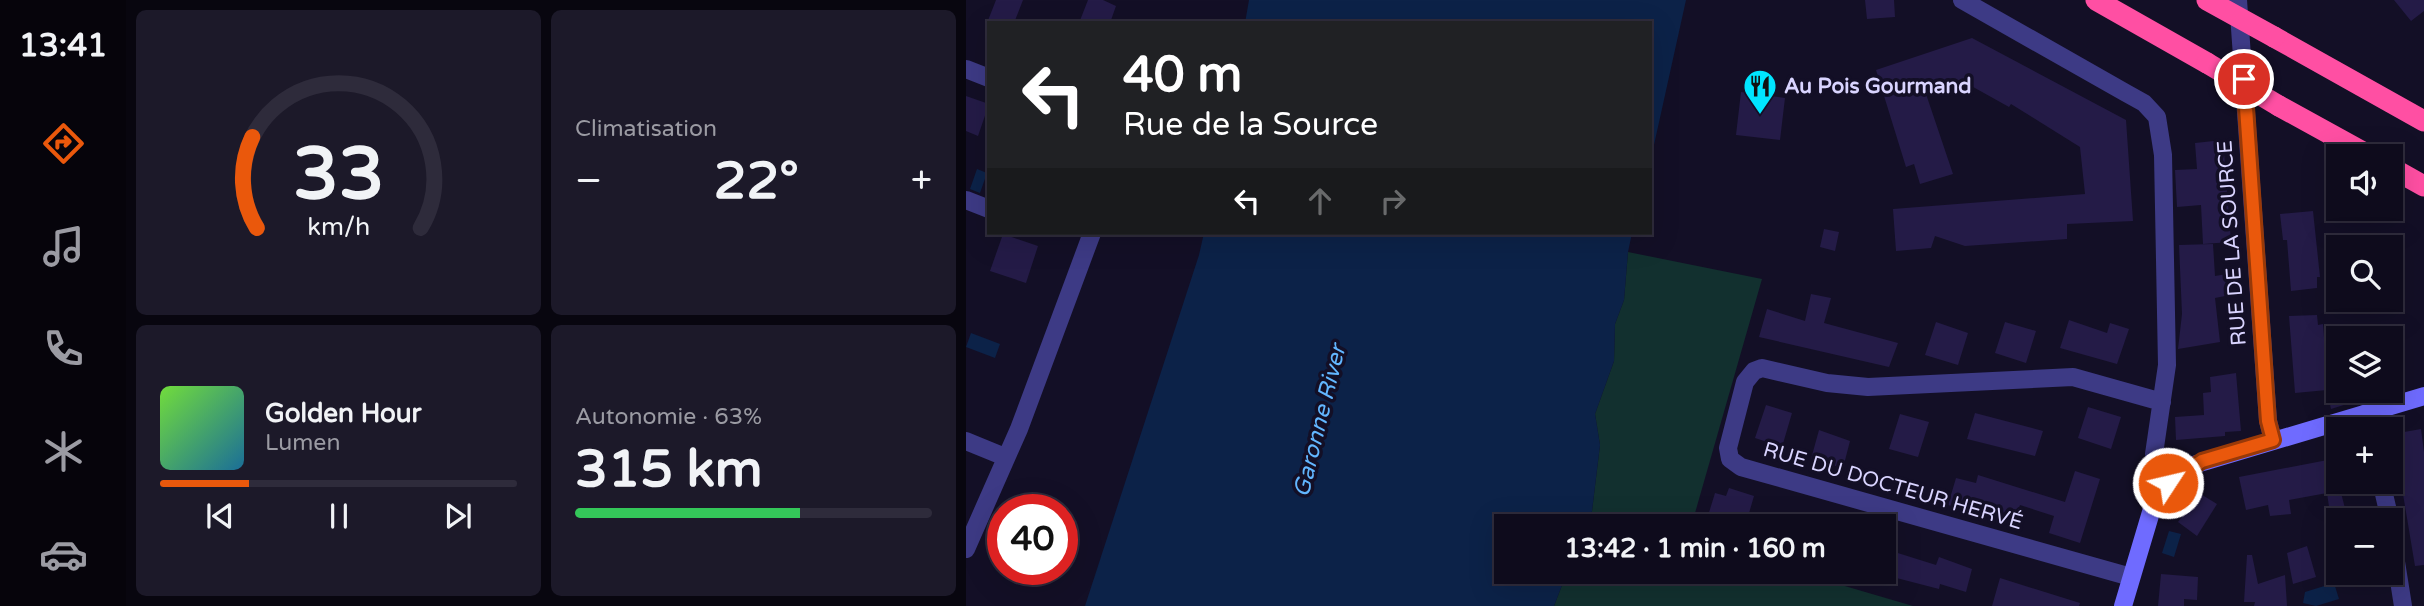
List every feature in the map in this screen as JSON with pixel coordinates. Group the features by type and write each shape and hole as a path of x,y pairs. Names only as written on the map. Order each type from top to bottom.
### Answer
{"highway":[{"path":"2096,0 2348,144"},
{"path":"2207,0 2424,121"},
{"path":"2403,174 2424,186"}],"street":[{"path":"1962,0 2144,103 2157,117 2163,155 2167,365 2154,454 2168,483"},
{"name":"RUE DE LA SOURCE","path":"2238,0 2268,421 2273,440"},
{"path":"966,69 987,77"},
{"path":"966,200 987,208"},
{"path":"966,549 1019,429 1091,235"},
{"name":"RUE DU DOCTEUR HERVÉ","path":"2131,577 1741,467 1730,459 1728,448 1745,382 1754,371 1762,368 1857,386 2073,377 2162,402"},
{"path":"2377,417 2424,396"},
{"path":"2123,606 2154,502 2168,483 2202,461 2273,440 2326,429"},
{"path":"966,442 1005,457"},
{"path":"2400,585 2403,606"}],"green space":[{"path":"1628,252 1762,279 1695,514 1591,514 1600,445 1595,414 1614,361 1615,324 1624,300"},
{"path":"1562,584 1838,584 1913,606 1554,606"}],"water":[{"path":"1249,0 1686,0 1652,154 1652,21 1245,21"},
{"path":"977,169 987,173 980,193 970,189"},
{"name":"Garonne River","path":"1204,235 1632,235 1624,300 1615,324 1614,361 1595,414 1600,445 1591,514 1494,514 1494,584 1562,584 1554,606 1085,606"},
{"path":"971,333 1000,344 995,358 966,347"},
{"path":"2169,531 2181,534 2174,557 2162,553"},
{"path":"2335,585 2339,599 2316,606 2303,603 2305,592"}],"building":[{"path":"996,0 1023,0 1015,21 988,21"},
{"path":"1088,0 1103,0 1116,6 1111,21 1080,21"},
{"path":"1865,0 1894,0 1895,17 1867,19"},
{"path":"2394,0 2424,0 2424,11 2411,21"},
{"path":"1972,38 2126,120 2133,221 2067,224 2067,239 1965,246 1935,236 1931,248 1896,251 1893,209 2085,194 2080,147 2011,104 2009,107 1966,83 1926,94 1953,174 1920,184 1914,164 1906,167 1876,70"},
{"name":"Au Pois Gourmand","path":"1741,92 1785,98 1780,140 1736,135"},
{"path":"966,96 987,103 987,110 978,136 966,131"},
{"path":"2223,140 2231,242 2203,244 2201,205 2177,207 2175,170 2197,169 2195,143"},
{"path":"2313,211 2320,277 2317,277 2317,288 2291,291 2287,240 2283,240 2280,214"},
{"path":"1824,229 1839,232 1835,251 1820,247"},
{"path":"1003,235 1038,246 1026,283 990,271"},
{"path":"2213,244 2215,276 2227,274 2230,295 2215,298 2220,342 2178,349 2182,314 2179,245"},
{"path":"1811,294 1831,298 1824,323 1898,343 1889,367 1759,337 1767,309 1805,321"},
{"path":"2317,315 2318,325 2323,324 2326,390 2295,393 2289,316"},
{"path":"2069,320 2107,333 2110,323 2129,329 2117,364 2060,348"},
{"path":"1936,322 1968,333 1958,365 1925,355"},
{"path":"2005,322 2036,331 2026,363 1995,353"},
{"path":"2236,373 2241,431 2225,432 2225,436 2176,440 2175,417 2204,415 2203,393 2211,392 2210,377"},
{"path":"2330,403 2350,403 2331,409"},
{"path":"1766,405 1792,413 1782,447 1755,438"},
{"path":"2088,407 2121,417 2111,449 2078,438"},
{"path":"1975,413 2043,431 2035,456 1967,439"},
{"path":"1900,414 1929,422 1918,457 1889,449"},
{"path":"2421,429 2424,452 2424,565 2415,566 2403,494 2403,432"},
{"path":"1819,430 1850,441 1843,468 1811,459"},
{"path":"2326,460 2326,493 2289,500 2291,514 2270,516 2268,505 2246,510 2239,477"},
{"path":"2075,471 2100,479 2080,543 2049,533 2054,516 2020,505 2014,525 1948,505 1956,478 1976,483 1978,475 2065,502"},
{"path":"1729,488 1754,496 1749,514 1709,514 1715,493 1726,496"},
{"path":"2199,493 2217,504 2197,536 2178,522"},
{"path":"2327,494 2341,494 2345,508 2329,508"},
{"path":"2307,546 2316,577 2293,584 2287,553"},
{"path":"1896,552 1936,565 1939,557 1972,569 1966,592 1940,584 1939,589 1896,578"},
{"path":"2247,555 2252,555 2258,584 2285,575 2287,606 2254,606 2255,602 2244,602"},
{"path":"2161,574 2198,577 2197,600 2184,599 2184,606 2158,606"},
{"path":"2000,578 2080,603 2079,606 1992,606"}],"place":[{"name":"Au Pois Gourmand","path":"1760,116"}],"route":[{"path":"2168,483 2190,466 2202,461 2273,440 2268,421 2244,79"}]}
